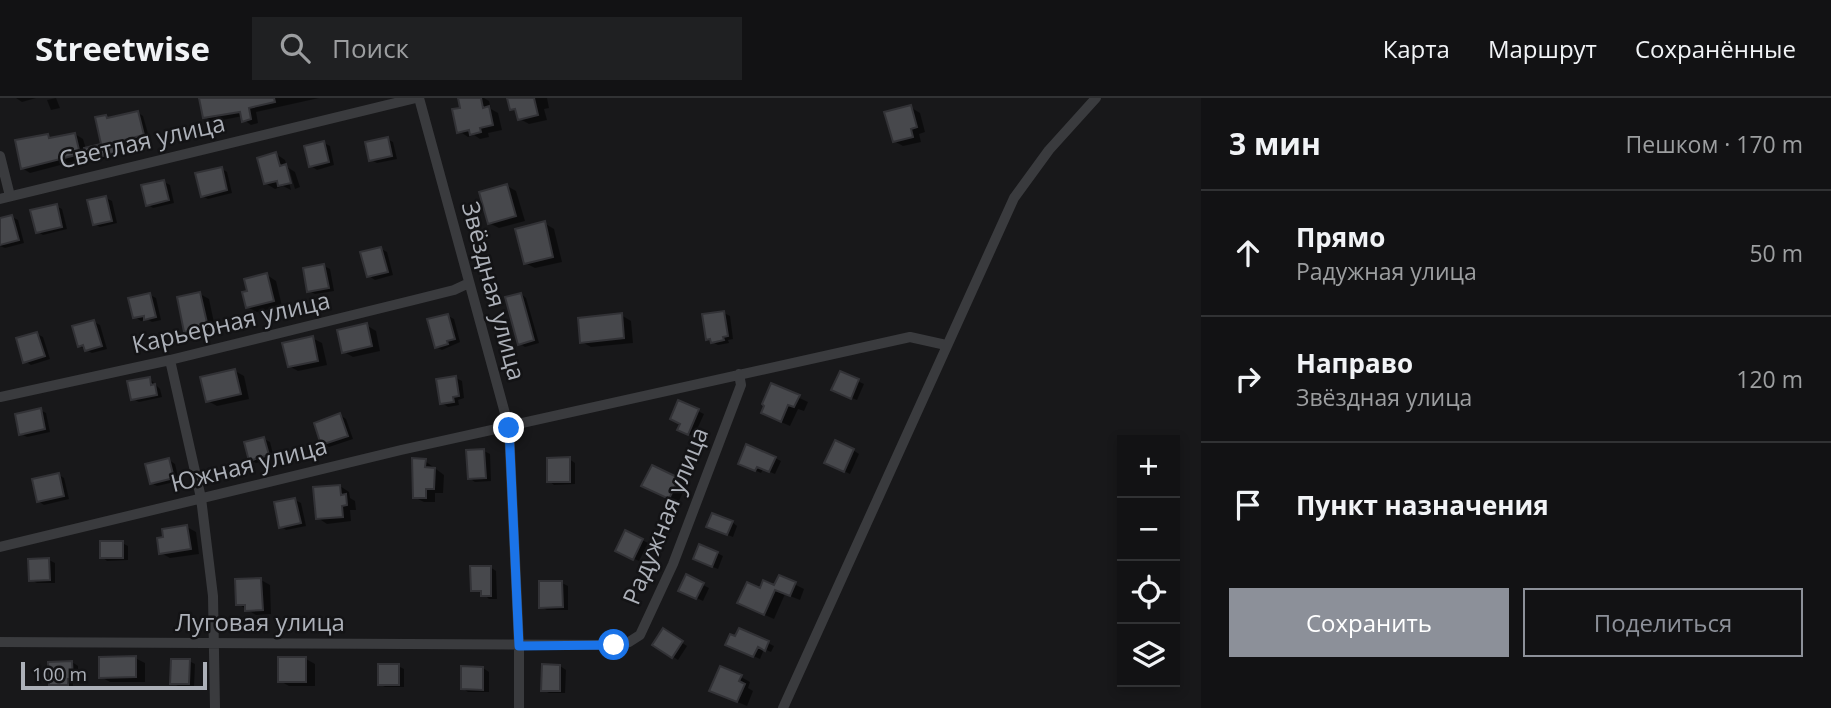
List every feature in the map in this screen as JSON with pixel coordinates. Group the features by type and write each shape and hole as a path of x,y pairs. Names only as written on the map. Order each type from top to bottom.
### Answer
{"street":[{"name":"Светлая улица","path":"5,197 417,98"},
{"name":"Звёздная улица","path":"417,98 509,428 519,646 519,708"},
{"path":"783,708 1014,198 1049,150 1096,98"},
{"path":"0,156 5,197"},
{"name":"Карьерная улица","path":"0,397 170,360 428,297 469,283"},
{"name":"Южная улица","path":"0,547 401,450 909,337 946,345"},
{"path":"170,360 201,498 213,596 215,708"},
{"name":"Радужная улица","path":"519,646 614,645 629,642 640,635 673,565 741,385 739,374"},
{"name":"Луговая улица","path":"0,642 519,646"}],"building":[{"path":"199,98 274,98 275,102 249,108 251,119 242,122 240,112 203,118"},
{"path":"458,98 481,98 483,108 489,106 493,125 480,128 481,132 470,135 469,130 457,133 452,109 460,108"},
{"path":"507,98 534,98 538,115 518,120 515,109 510,110"},
{"path":"911,105 917,127 911,129 913,137 893,142 884,112"},
{"path":"138,111 144,135 112,143 115,153 86,160 84,148 101,144 95,117 106,115 107,118"},
{"path":"75,133 80,154 21,169 15,140 48,134 49,138"},
{"path":"388,137 392,156 369,161 365,142"},
{"path":"324,141 329,162 309,167 304,146"},
{"path":"276,152 280,166 286,164 291,183 278,186 277,181 264,184 257,158"},
{"path":"222,167 227,190 201,197 195,173"},
{"path":"164,180 169,200 146,206 141,185"},
{"path":"507,184 516,216 488,224 479,192"},
{"path":"106,196 112,221 93,225 87,200"},
{"path":"57,204 62,227 36,233 30,210"},
{"path":"12,215 19,240 0,245 0,218"},
{"path":"545,221 553,257 524,264 515,229"},
{"path":"381,247 388,272 367,277 360,252"},
{"path":"324,264 329,288 307,292 303,268"},
{"path":"267,273 274,301 246,308 242,292 247,291 244,279"},
{"path":"200,292 208,327 184,332 177,297"},
{"path":"150,293 156,317 144,320 144,316 133,318 128,298"},
{"path":"521,293 534,340 518,345 505,297"},
{"path":"724,311 728,336 723,337 724,340 711,343 710,339 706,340 702,314"},
{"path":"622,313 624,338 580,343 578,318"},
{"path":"448,314 455,339 435,348 427,319"},
{"path":"94,320 102,346 85,351 83,345 78,347 72,326"},
{"path":"367,323 372,346 342,353 337,330"},
{"path":"37,332 45,356 23,363 16,338"},
{"path":"313,336 318,361 288,367 282,343"},
{"path":"235,369 241,394 206,402 200,377"},
{"path":"840,371 859,379 851,399 831,390"},
{"path":"456,376 459,396 453,397 454,402 440,404 436,379"},
{"path":"150,377 151,385 155,384 157,395 131,400 127,381"},
{"path":"771,383 800,395 794,407 788,405 781,422 761,413"},
{"path":"678,400 699,409 688,435 677,430 680,424 670,419"},
{"path":"41,408 45,429 19,435 15,414"},
{"path":"340,413 348,436 321,445 314,423"},
{"path":"264,437 269,455 249,461 244,442"},
{"path":"835,440 854,449 844,472 824,463"},
{"path":"746,444 776,457 769,472 757,467 755,471 738,464"},
{"path":"484,449 486,478 468,479 466,450"},
{"path":"570,457 570,482 547,482 547,458"},
{"path":"169,458 174,478 150,484 145,464"},
{"path":"412,458 426,459 425,467 435,468 434,489 426,489 426,498 413,498"},
{"path":"652,465 679,478 669,499 641,486"},
{"path":"59,473 64,496 37,502 32,479"},
{"path":"340,485 341,495 346,494 347,505 342,506 343,517 316,519 313,487"},
{"path":"295,498 301,523 279,528 274,502"},
{"path":"712,513 733,521 727,535 706,527"},
{"path":"187,525 191,549 159,554 157,538 163,537 162,529"},
{"path":"625,530 643,539 633,560 615,551"},
{"path":"100,541 123,541 123,558 100,558"},
{"path":"699,544 718,552 712,567 693,559"},
{"path":"49,558 50,580 29,581 28,559"},
{"path":"470,566 491,566 491,596 481,596 481,591 471,591"},
{"path":"686,574 704,583 696,599 678,591"},
{"path":"779,575 796,582 790,596 775,590 764,615 737,603 747,582 760,588 763,580 774,585"},
{"path":"261,578 263,610 245,611 245,605 236,605 235,579"},
{"path":"539,581 562,581 563,607 539,608"},
{"path":"663,628 683,641 672,658 652,645"},
{"path":"739,628 769,641 765,651 758,647 753,657 725,645 730,634 735,636"},
{"path":"136,656 136,677 99,678 99,657"},
{"path":"278,657 306,657 306,682 278,682"},
{"path":"171,659 190,659 189,684 170,684"},
{"path":"72,661 73,679 68,679 68,685 49,685 48,662"},
{"path":"378,664 399,664 399,685 378,685"},
{"path":"542,664 560,665 560,691 541,691"},
{"path":"461,666 483,667 483,690 461,689"},
{"path":"720,666 742,675 739,681 745,684 737,702 709,691"}],"route":[{"path":"509,428 519,646 614,645"}]}
